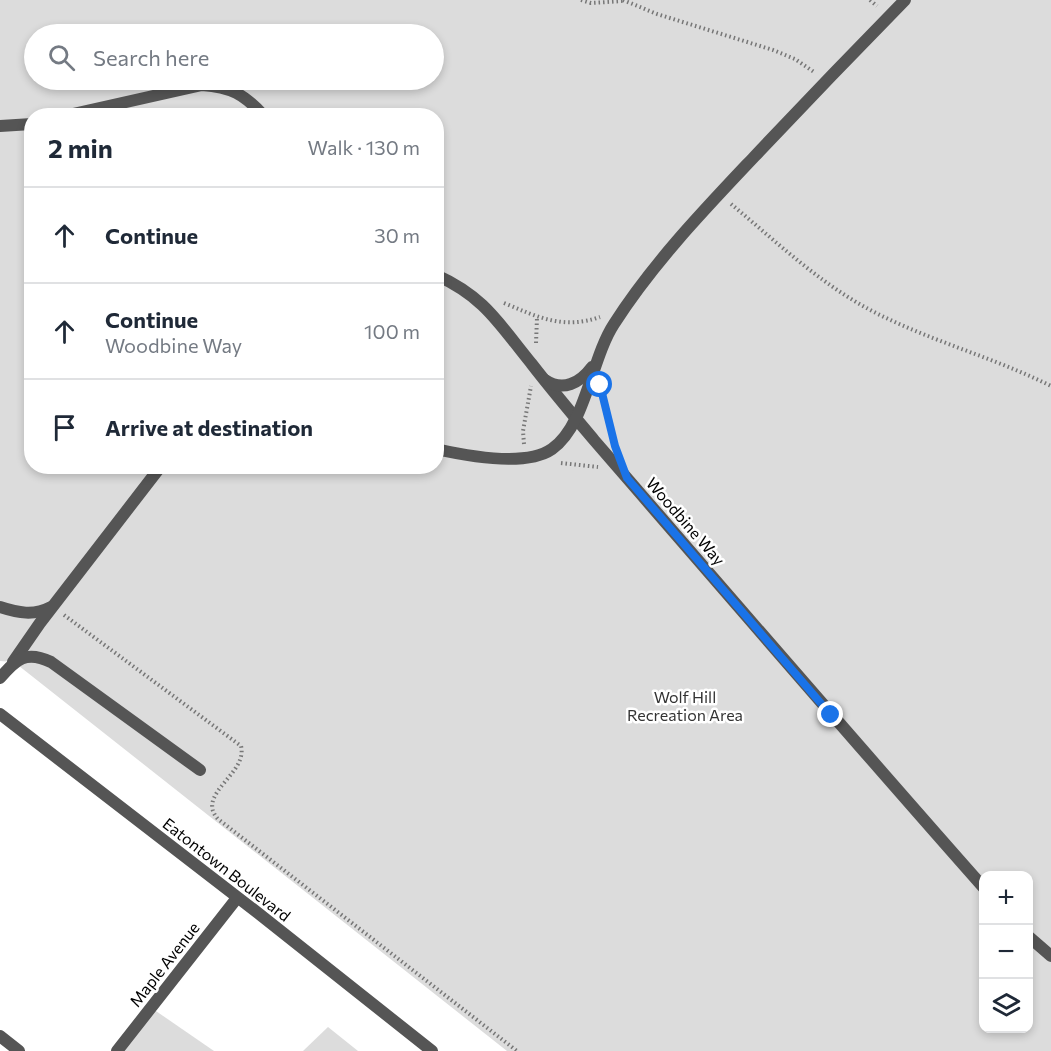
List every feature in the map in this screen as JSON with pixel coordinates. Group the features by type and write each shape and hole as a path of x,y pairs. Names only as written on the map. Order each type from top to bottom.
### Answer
{"street":[{"path":"444,450 489,457 530,458 552,449 563,439 575,418 612,326 633,295 719,193 905,0"},
{"path":"101,108 184,90"},
{"path":"230,90 238,93 257,108"},
{"path":"0,126 24,124"},
{"name":"Woodbine Way","path":"444,278 457,284 478,299 500,322 575,418 979,882"},
{"path":"543,379 552,384 569,385 578,382 598,359"},
{"path":"0,678 155,474"},
{"path":"0,607 28,613 40,612 53,606"},
{"path":"14,662 34,656 51,662 200,770"},
{"name":"Eatontown Boulevard","path":"0,714 432,1051"},
{"name":"Maple Avenue","path":"117,1051 237,898"},
{"path":"1033,940 1051,956"},
{"path":"0,1036 19,1051"}],"path":[{"path":"581,0 591,3 623,0 657,14 773,50 805,64 826,81"},
{"path":"719,193 811,272 857,302 899,324 1051,386"},
{"path":"496,300 537,318 577,322 607,315"},
{"path":"537,318 533,367 523,431 524,444 530,458 542,462 596,467 627,478"},
{"path":"598,359 600,385 615,446"},
{"path":"53,606 241,746 243,752 240,763 214,797 213,810 218,819 517,1051"}],"green space":[{"name":"Wolf Hill Recreation Area","path":"0,0 1051,0 1051,1051 507,1051 14,662 0,661"},
{"path":"153,1009 214,1051 112,1051"},
{"path":"328,1027 358,1051 303,1051"}],"route":[{"path":"600,385 615,446 627,478 831,715"}]}
